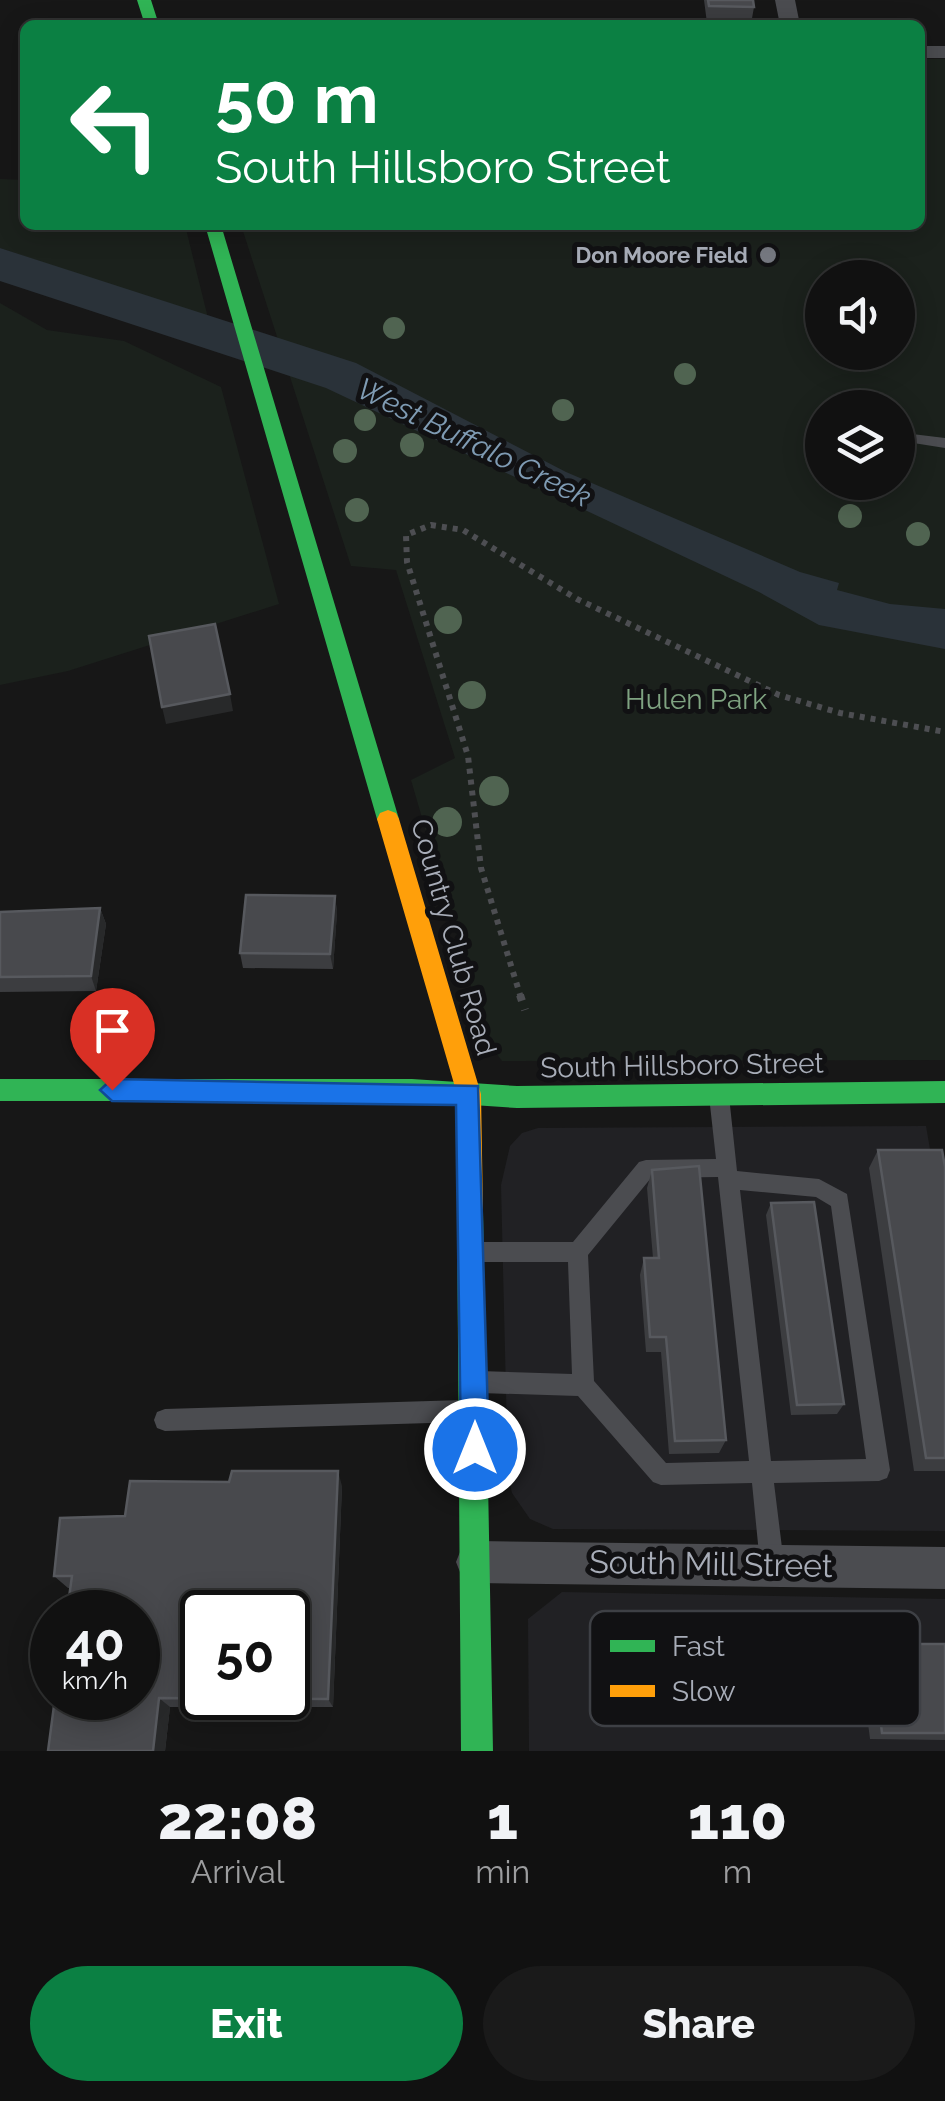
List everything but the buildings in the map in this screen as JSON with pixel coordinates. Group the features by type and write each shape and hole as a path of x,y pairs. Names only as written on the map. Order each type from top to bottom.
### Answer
{"main road":[{"name":"Country Club Road","path":"214,230 469,1094 474,1252 477,1751"},
{"name":"South Hillsboro Street","path":"0,1090 412,1090 719,1096 945,1092"}],"street":[{"name":"South Mill Street","path":"477,1562 945,1568"}],"lane":[{"path":"915,439 945,443"},
{"path":"719,1096 772,1564"},
{"path":"646,1168 730,1174 819,1188 840,1201 879,1470 662,1474 584,1385 578,1252 646,1168"},
{"path":"474,1252 578,1252"},
{"path":"475,1382 584,1385"},
{"path":"164,1420 474,1411"}],"path":[{"path":"525,1010 481,868 468,756 406,562 406,536 431,525 463,530 578,599 780,695 840,713 945,732"}],"shaded area":[{"path":"926,1126 945,1236 945,1531 553,1529 530,1519 512,1493 508,1475 501,1185 510,1146 522,1133 538,1128"},
{"path":"562,1592 945,1599 945,1751 529,1751 528,1619"}],"green space":[{"name":"Hulen Park","path":"925,59 945,59 945,1060 502,1061 487,1041 411,780 455,758 396,570 351,566 243,230 925,230"},
{"path":"0,179 20,180 20,230 186,230 208,318 0,248"},
{"path":"0,303 47,330 124,341 221,387 279,604 68,671 0,685"}],"water":[{"name":"West Buffalo Creek","path":"0,248 356,363 566,472 800,572 839,583 837,590 890,604 945,609 945,649 819,625 759,592 326,388 0,281"}],"traffic: fast":[{"path":"144,0 150,20"},
{"path":"214,230 388,819"},
{"path":"0,1090 412,1090 517,1097 945,1092"},
{"path":"470,1212 477,1751"}],"traffic: slow":[{"path":"388,819 469,1094 470,1212"}],"place":[{"name":"Don Moore Field","path":"768,255"}],"route":[{"path":"112,1090 412,1090 469,1094 475,1449"}]}
